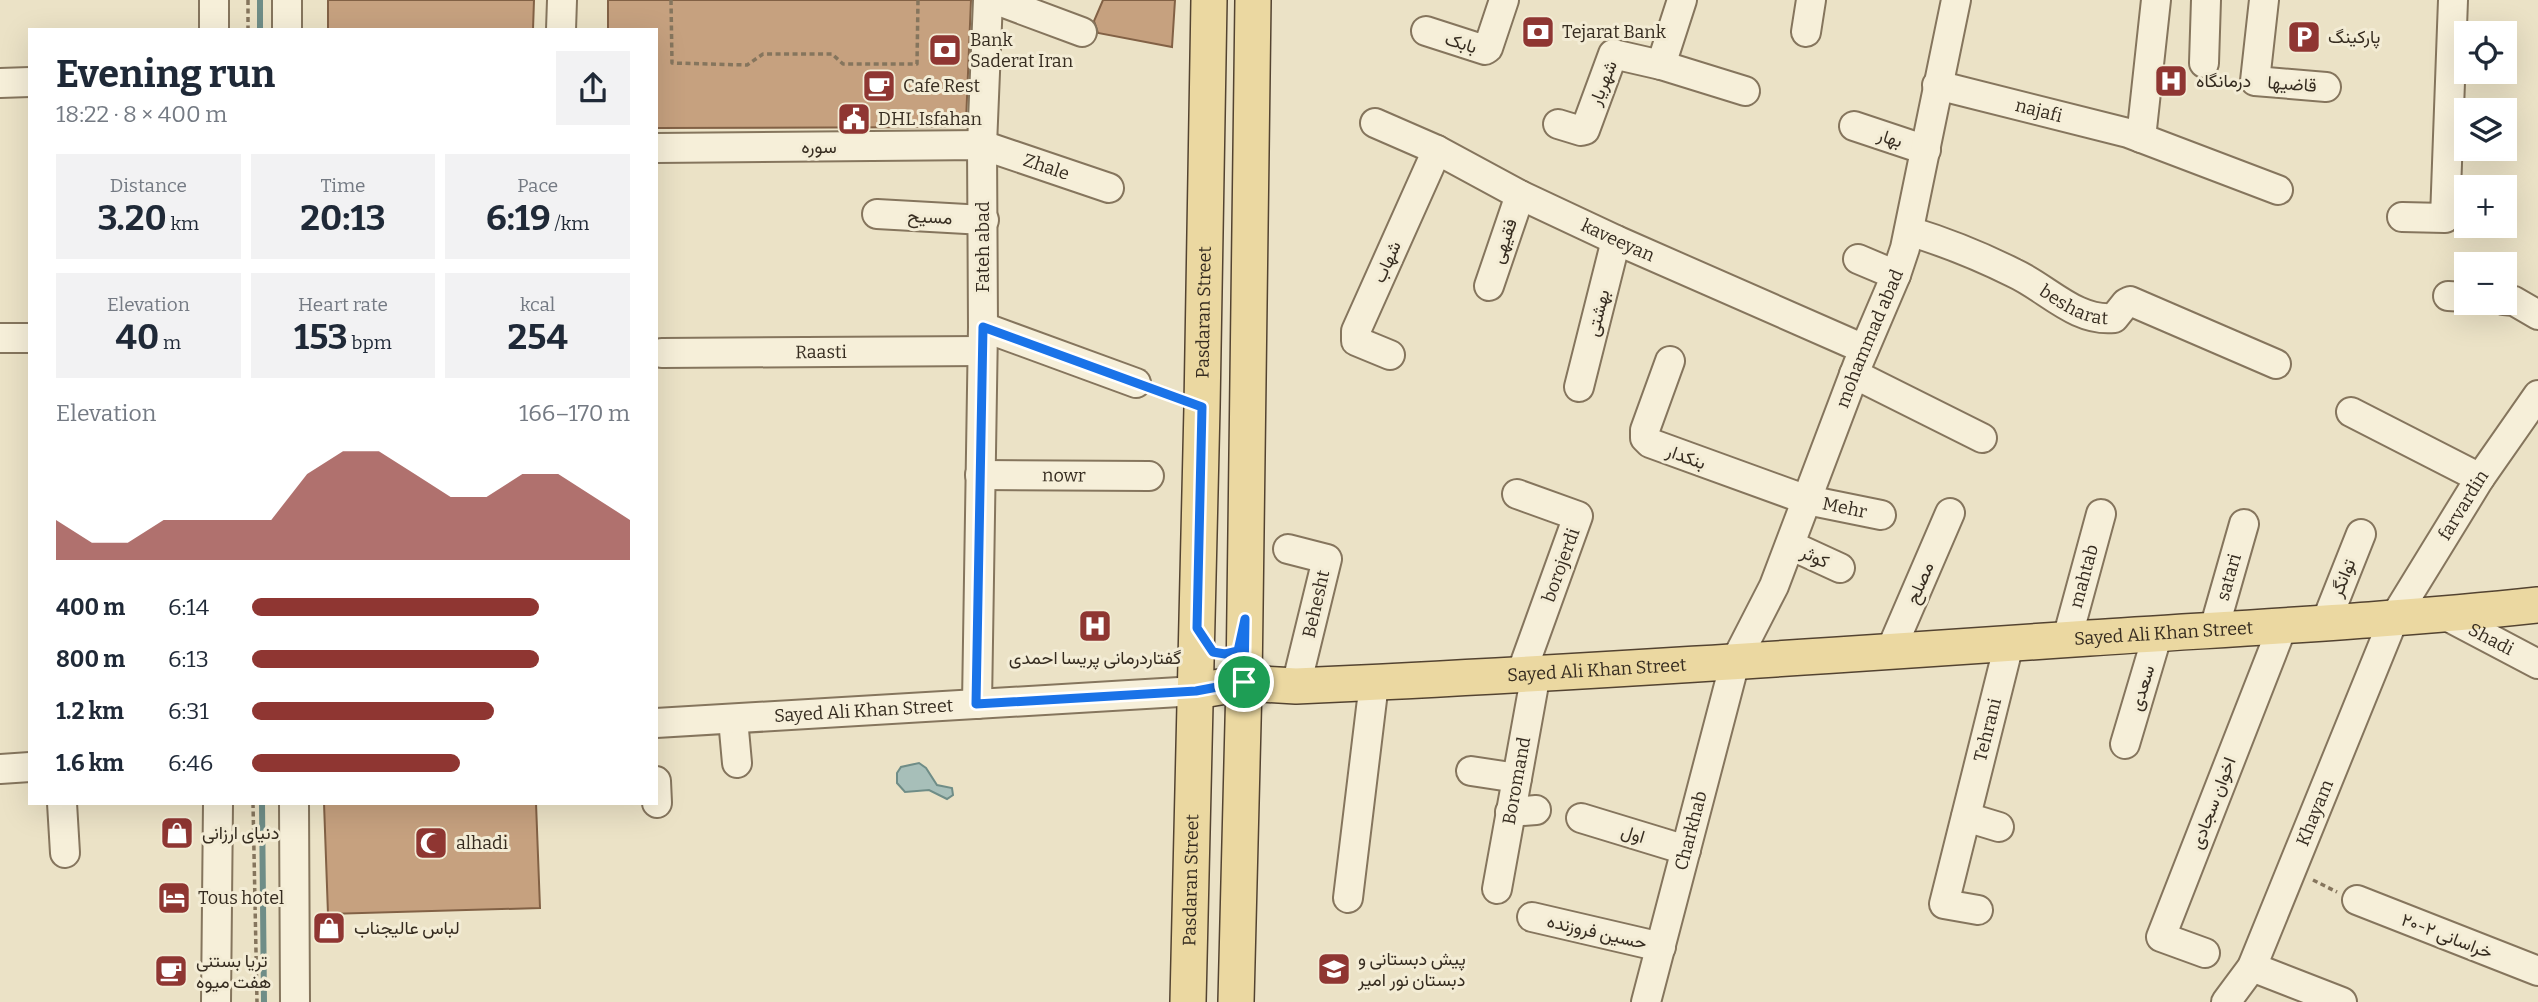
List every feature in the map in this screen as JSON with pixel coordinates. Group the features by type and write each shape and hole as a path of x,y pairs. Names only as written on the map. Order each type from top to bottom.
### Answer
{"main road":[{"name":"Pasdaran Street","path":"1188,1002 1209,0"},
{"path":"1236,1002 1244,682 1253,0"},
{"name":"Sayed Ali Khan Street","path":"1196,691 1244,682 1296,686 1374,683 1735,662 2445,615 2538,605"},
{"path":"1197,628 1213,652 1225,654 1238,651 1245,619"}],"street":[{"path":"214,0 214,28"},
{"path":"287,0 287,28"},
{"path":"561,28 562,0"},
{"name":"Fateh abad","path":"976,704 983,339 982,145 988,0"},
{"path":"996,0 1082,32"},
{"name":"بابک","path":"1426,31 1485,50 1504,0"},
{"path":"1661,65 1682,0"},
{"path":"1806,32 1811,0"},
{"name":"mohammad abad","path":"1735,662 1774,586 1859,361 1895,275 1909,231 1956,0"},
{"path":"2141,138 2156,0"},
{"path":"2204,63 2206,0"},
{"name":"قاضیها","path":"2264,0 2255,81 2326,87"},
{"path":"2402,217 2445,218 2453,0"},
{"name":"شهریار","path":"1558,124 1585,130 1613,54 1661,65 1745,91"},
{"path":"0,83 28,82"},
{"name":"najafi","path":"1937,85 2141,138 2278,190"},
{"name":"kaveeyan","path":"1375,122 1437,150 1520,195 1859,361"},
{"name":"بهار","path":"1854,126 1926,150"},
{"name":"سوره","path":"658,148 982,145"},
{"name":"Zhale","path":"982,145 1109,188"},
{"name":"شهاب","path":"1390,355 1356,341 1356,331 1437,150"},
{"name":"فقیهی","path":"1489,286 1520,195"},
{"name":"مسیح","path":"877,214 984,220"},
{"name":"besharat","path":"1909,231 1942,241 2014,272 2040,286 2070,310 2114,318 2130,301 2276,365"},
{"name":"بهشتی","path":"1579,387 1616,240"},
{"path":"1858,259 1895,275"},
{"path":"2517,303 2538,315"},
{"path":"0,338 28,338"},
{"path":"983,339 1136,383"},
{"name":"Raasti","path":"662,353 983,339"},
{"name":"بنکدار","path":"1670,361 1644,439 1807,500"},
{"path":"1859,361 1982,438"},
{"name":"farvardin","path":"2394,618 2480,478 2538,395"},
{"path":"2351,412 2480,478"},
{"name":"nowr","path":"980,475 1149,476"},
{"name":"borojerdi","path":"1517,494 1578,516 1528,674"},
{"name":"Mehr","path":"1807,500 1881,515"},
{"name":"مصلح","path":"1890,652 1950,513"},
{"name":"mahtab","path":"2067,639 2101,514"},
{"name":"satari","path":"2214,629 2244,524"},
{"name":"توانگر","path":"2326,622 2361,534"},
{"name":"کوثر","path":"1790,545 1839,568"},
{"name":"Behesht","path":"1289,549 1335,561 1296,686"},
{"name":"Shadi","path":"2445,615 2538,664"},
{"name":"Khayam","path":"2226,1002 2252,967 2394,618"},
{"name":"اخوان سجادی","path":"2205,953 2161,937 2283,625"},
{"name":"سعدی","path":"2125,744 2158,633"},
{"name":"Tehrani","path":"1978,910 1944,904 2009,644"},
{"name":"Charkhab","path":"1646,1001 1735,662"},
{"name":"Boromand","path":"1497,889 1523,811 1517,778 1528,674"},
{"path":"1348,898 1374,683"},
{"name":"Sayed Ali Khan Street","path":"658,723 1196,691"},
{"path":"733,719 737,763"},
{"path":"0,769 28,767"},
{"path":"1471,771 1517,778"},
{"path":"62,805 65,853"},
{"path":"216,1002 218,805"},
{"path":"294,805 295,1002"},
{"path":"1966,817 1999,827"},
{"name":"اول","path":"1581,818 1686,850"},
{"name":"۲۰-خراسانی ۲","path":"2357,900 2538,971"},
{"name":"حسین فروزنده","path":"1532,917 1661,947"},
{"path":"2252,967 2342,1002"}],"path":[{"path":"248,0 248,28"},
{"path":"671,0 673,63 747,65 763,54 832,54 843,64 917,64 918,0"},
{"path":"1136,383 1202,407"},
{"path":"253,805 257,1002"},
{"path":"2291,871 2357,900"}],"water":[{"path":"919,763 926,768 937,785 952,788 953,795 947,799 929,790 905,792 897,783 897,773 901,767"}],"building":[{"path":"328,0 534,0 533,28 328,28"},
{"path":"608,0 971,0 966,122 963,127 658,128 658,28 608,28"},
{"path":"1103,0 1175,0 1172,47 1098,33 1094,21"},
{"path":"324,805 536,805 540,908 328,914"}],"waterway":[{"path":"260,0 260,28"},
{"path":"262,805 264,1002"}],"place":[{"name":"Tejarat Bank","path":"1538,32"},
{"name":"پارکینگ","path":"2304,37"},
{"name":"Bank Saderat Iran","path":"945,50"},
{"name":"درمانگاه","path":"2171,81"},
{"name":"Cafe Rest","path":"879,86"},
{"name":"DHL Isfahan","path":"854,119"},
{"name":"گفتاردرمانی پریسا احمدی","path":"1095,626"},
{"name":"دنیای ارزانی","path":"177,833"},
{"name":"alhadi","path":"431,843"},
{"name":"Tous hotel","path":"174,898"},
{"name":"لباس عالیجناب","path":"329,928"},
{"name":"پیش دبستانی و دبستان نور امیر","path":"1334,969"},
{"name":"تریا بستنی هفت میوه","path":"171,971"}],"route":[{"path":"983,327 1202,407 1197,628 1213,652 1225,654 1238,651 1245,619 1244,682 1196,691 976,704 983,327"}]}
